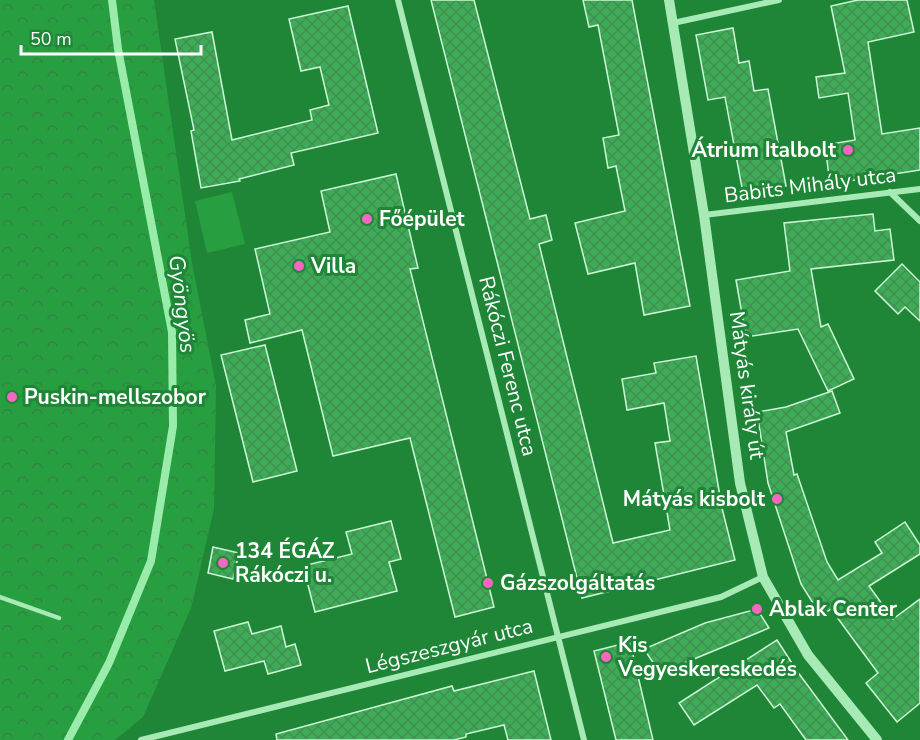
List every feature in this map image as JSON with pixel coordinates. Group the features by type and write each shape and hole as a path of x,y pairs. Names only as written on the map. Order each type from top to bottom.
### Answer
{"street":[{"name":"Rákóczi Ferenc utca","path":"398,0 584,740"},
{"name":"Mátyás király út","path":"669,0 705,214 740,483 763,578 808,654 877,740"},
{"path":"673,23 779,0"},
{"name":"Babits Mihály utca","path":"705,214 920,189"},
{"path":"890,192 920,221"},
{"name":"Légszeszgyár utca","path":"141,740 732,594 763,578"}],"lane":[{"path":"0,597 59,618"}],"green space":[{"path":"0,0 154,0 192,263 216,386 214,509 191,608 143,717 115,740 0,740"},
{"path":"232,192 245,244 207,253 195,201"}],"building":[{"path":"431,0 474,0 530,219 546,215 552,240 539,244 613,543 670,530 655,443 670,441 664,403 627,410 622,379 656,373 654,363 696,356 722,508 735,560 582,598"},
{"path":"583,0 632,0 690,306 644,315 635,263 588,274 575,223 625,211 616,166 608,168 603,138 619,135 598,25 589,27"},
{"path":"858,0 907,0 914,32 868,42 882,134 920,128 920,170 830,184 825,145 855,140 848,93 819,98 816,77 845,73 831,6"},
{"path":"348,6 378,133 291,153 294,165 239,179 240,181 201,188 191,131 194,130 175,39 212,32 232,140 312,120 310,110 329,105 320,67 301,71 289,19"},
{"path":"733,28 739,63 749,61 754,91 768,89 786,186 743,193 725,97 708,100 696,35"},
{"path":"396,174 418,268 410,269 494,607 455,617 410,438 333,456 302,330 250,343 245,320 270,314 255,249 330,232 321,191"},
{"path":"873,214 875,231 890,229 894,260 811,269 821,327 828,324 854,379 828,391 798,329 746,337 736,280 790,271 784,223"},
{"path":"902,264 920,282 920,321 905,307 898,314 875,291"},
{"path":"265,345 297,471 253,482 221,355"},
{"path":"832,391 840,413 786,432 794,475 797,474 827,562 838,580 882,553 875,542 905,522 920,545 920,554 869,586 893,619 920,599 920,703 897,722 866,683 878,673 831,609 821,616 801,584 768,483 757,412 786,407"},
{"path":"391,521 401,559 389,562 397,591 315,612 303,566 352,554 346,532"},
{"name":"134 ÉGÁZ Rákóczi u.","path":"213,547 239,553 233,579 208,573"},
{"path":"757,609 769,628 660,673 644,649 705,623"},
{"path":"248,622 252,634 281,626 286,647 295,644 301,665 268,674 264,661 225,671 214,631"},
{"path":"777,640 848,740 806,740 780,704 774,708 757,685 694,725 679,703"},
{"path":"630,642 653,740 616,740 594,651"},
{"path":"534,671 551,740 508,740 504,725 466,734 466,737 454,740 277,740 276,734 452,686 454,691"}],"waterway":[{"name":"Gyöngyös","path":"68,740 109,663 151,561 173,426 172,332 118,49 112,0"}],"place":[{"name":"Átrium Italbolt","path":"848,150"},
{"name":"Főépület","path":"367,219"},
{"name":"Villa","path":"299,266"},
{"name":"Puskin-mellszobor","path":"12,397"},
{"name":"Mátyás kisbolt","path":"777,499"},
{"name":"134 ÉGÁZ Rákóczi u.","path":"223,563"},
{"name":"Gázszolgáltatás","path":"488,583"},
{"name":"Ablak Center","path":"757,609"},
{"name":"Kis Vegyeskereskedés","path":"606,657"}]}
